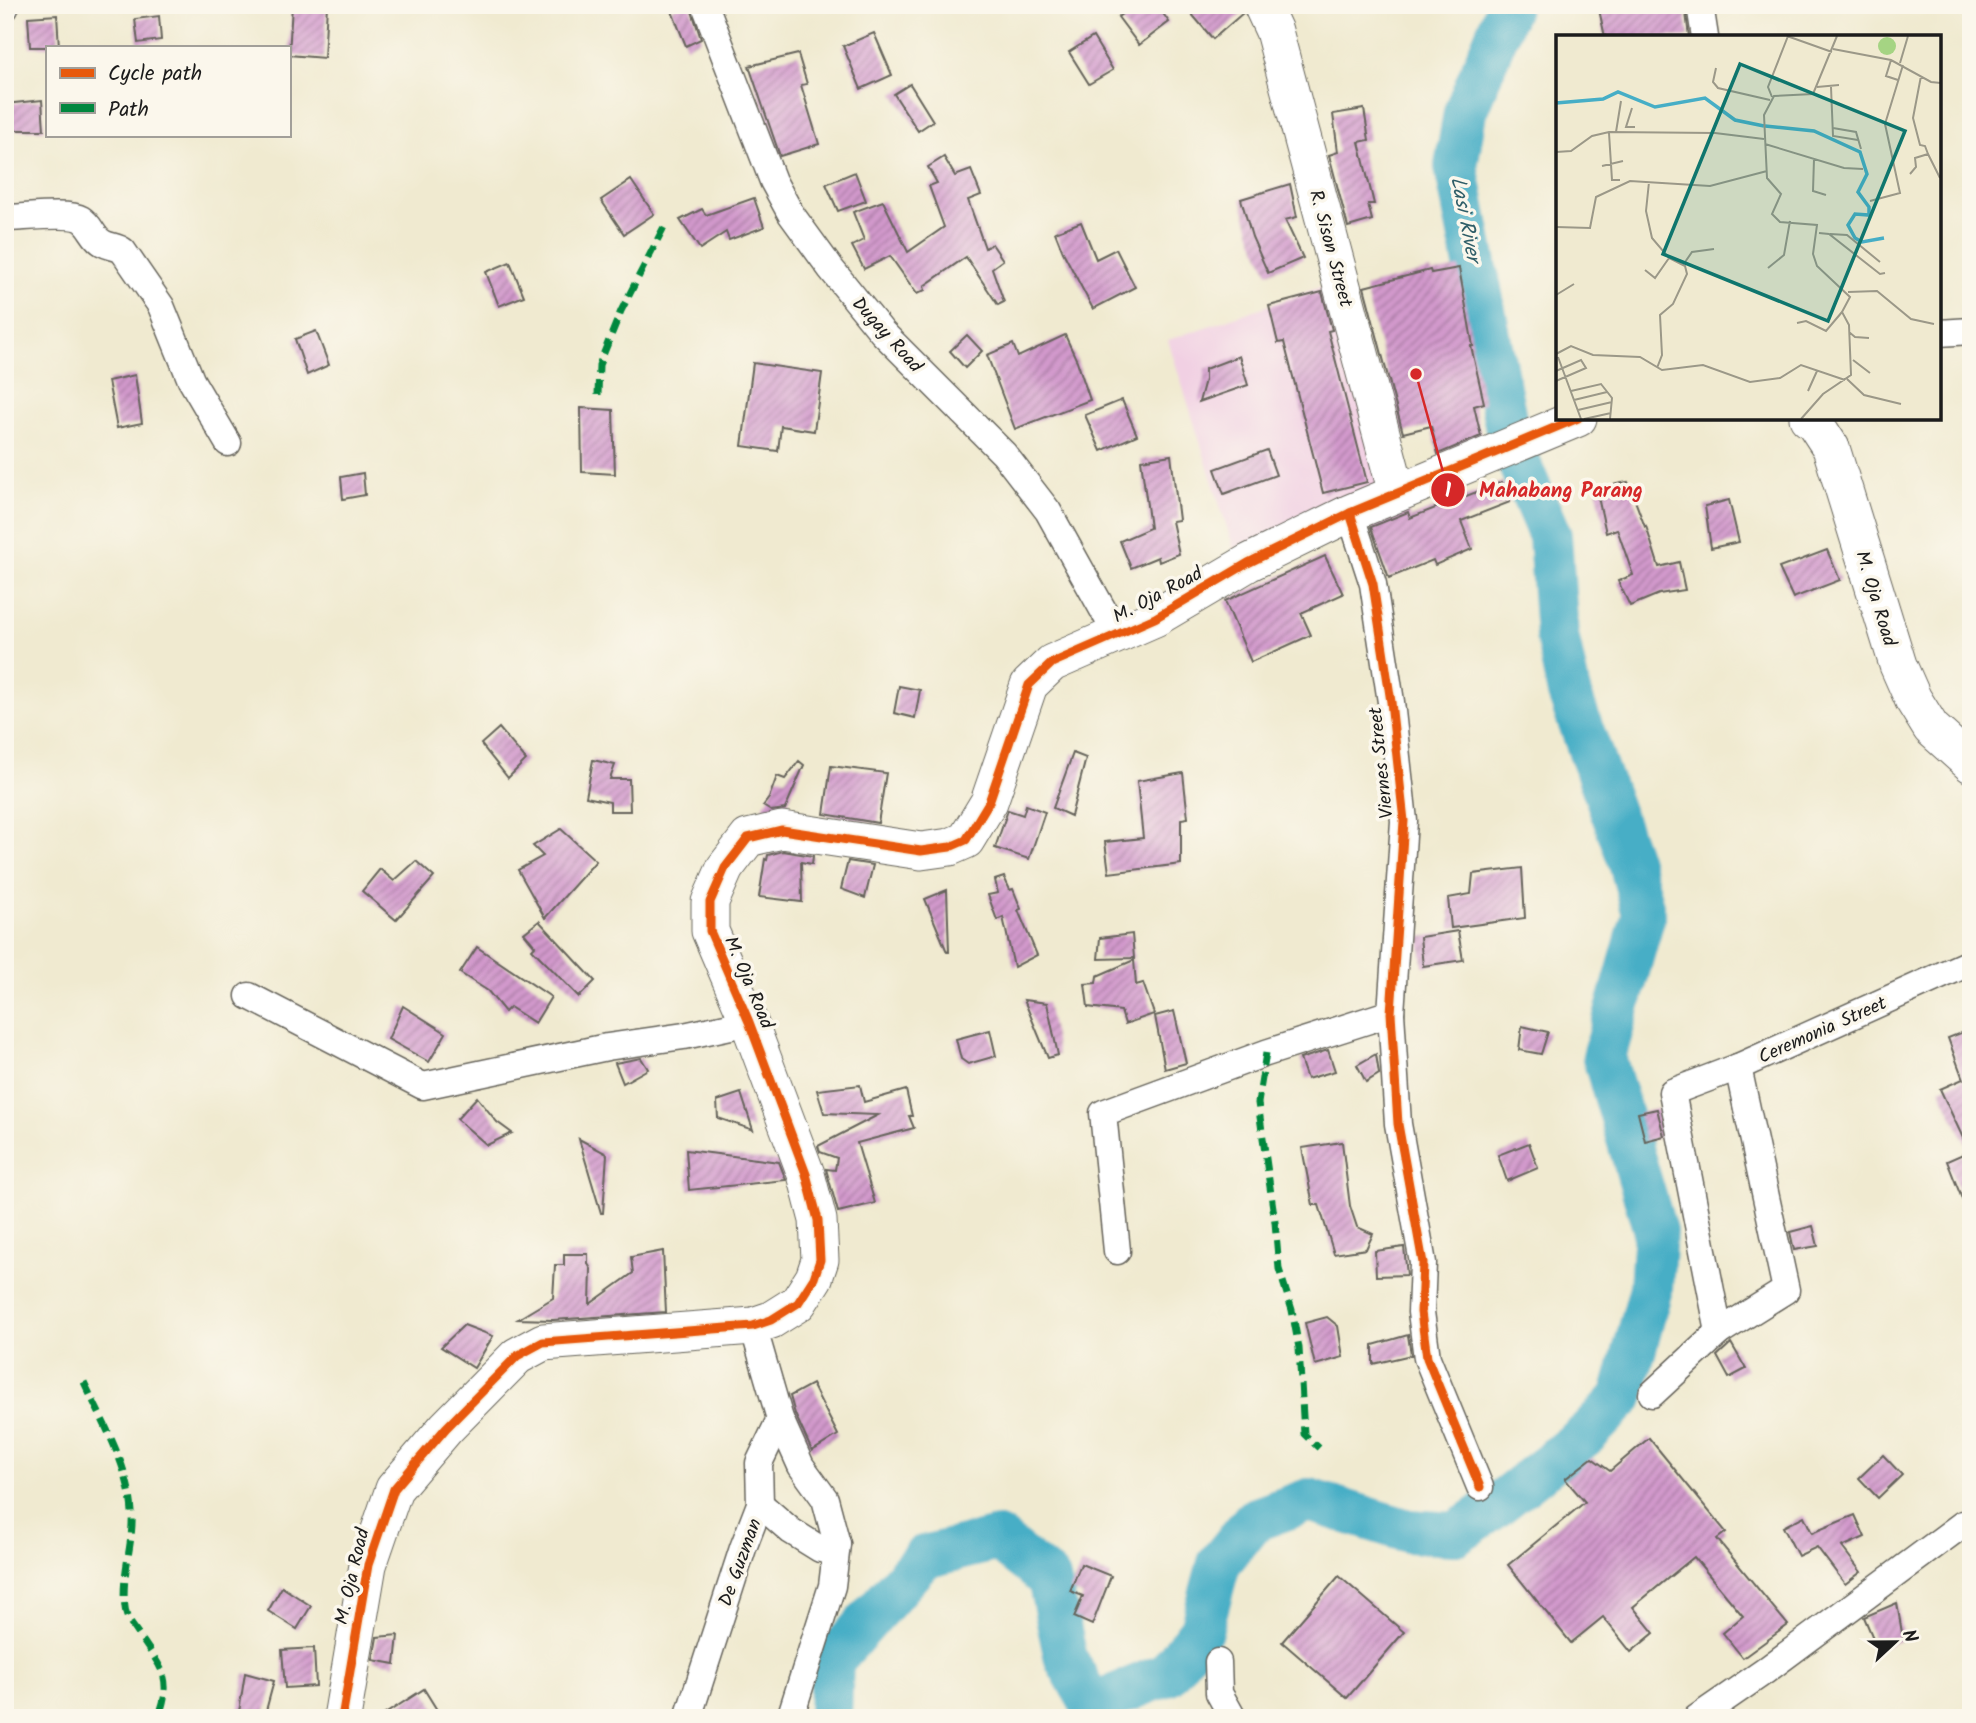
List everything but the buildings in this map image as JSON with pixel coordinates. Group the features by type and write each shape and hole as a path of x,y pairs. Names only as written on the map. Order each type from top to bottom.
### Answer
{"street":[{"name":"Dugay Road","path":"705,5 773,181 791,214 882,332 1011,463 1048,511 1117,635"},
{"name":"R. Sison Street","path":"1262,5 1274,31 1397,493"},
{"path":"1700,5 1705,35"},
{"path":"5,218 69,215 89,225 103,243 123,251 161,306 191,380 228,443"},
{"path":"1941,333 1971,331"},
{"name":"M. Oja Road","path":"342,1718 368,1565 394,1489 446,1428 517,1356 543,1342 753,1326 771,1320 798,1303 814,1278 820,1260 818,1220 806,1174 749,1022 710,931 710,902 725,867 748,838 782,830 921,851 950,847 965,840 989,802 1029,685 1052,663 1156,618 1248,563 1350,513 1573,420"},
{"name":"M. Oja Road","path":"1811,420 1831,448 1898,665 1913,699 1931,728 1971,764"},
{"name":"Viernes Street","path":"1350,513 1373,584 1391,702 1404,821 1391,1013 1398,1124 1423,1263 1421,1312 1427,1358 1480,1487"},
{"name":"Ceremonia Street","path":"1719,1332 1672,1092 1738,1067 1971,961"},
{"path":"249,996 423,1086 607,1047 684,1036 749,1022"},
{"path":"1117,1251 1103,1113 1266,1053 1391,1013"},
{"path":"1652,1394 1719,1332 1786,1290 1738,1067"},
{"path":"753,1326 780,1419 801,1466 825,1499 837,1544 832,1586 790,1718"},
{"name":"De Guzman","path":"688,1718 743,1548 761,1504 759,1463 780,1419"},
{"path":"761,1504 791,1531 820,1549 837,1544"},
{"path":"1697,1718 1963,1524 1971,1523"},
{"path":"1218,1662 1219,1693 1233,1718"}],"shaded area":[{"path":"1327,285 1382,487 1235,553 1168,340"}],"waterway":[{"name":"Lasi River","path":"1509,5 1465,112 1456,166 1509,439"},
{"path":"830,1718 832,1661 924,1557 998,1539 1049,1579 1066,1659 1092,1705 1167,1674 1201,1630 1219,1563 1254,1520 1309,1500 1408,1531 1455,1534 1492,1509 1588,1433 1622,1397 1651,1288 1655,1231 1604,1057 1644,914 1629,859 1569,693 1557,635 1550,536 1514,451"}],"marked path":[{"path":"598,395 599,365 621,311 666,223"},
{"path":"1266,1053 1258,1103 1279,1269 1292,1310 1299,1348 1304,1434 1319,1448"},
{"path":"84,1382 121,1461 130,1495 132,1524 124,1601 128,1618 158,1663 165,1681 163,1703 158,1718"}],"cycle path":[{"path":"342,1718 368,1565 394,1489 446,1428 517,1356 543,1342 753,1326 771,1320 798,1303 814,1278 820,1260 818,1220 806,1174 749,1022 710,931 710,902 725,868 748,838 782,830 921,851 950,847 966,840 989,802 1029,685 1052,663 1155,618 1248,563 1350,513 1573,420"},
{"path":"1350,513 1373,584 1391,702 1404,821 1391,1013 1398,1124 1423,1263 1421,1312 1427,1358 1480,1487"}],"place":[{"name":"Mahabang Parang","path":"1416,374"}]}
